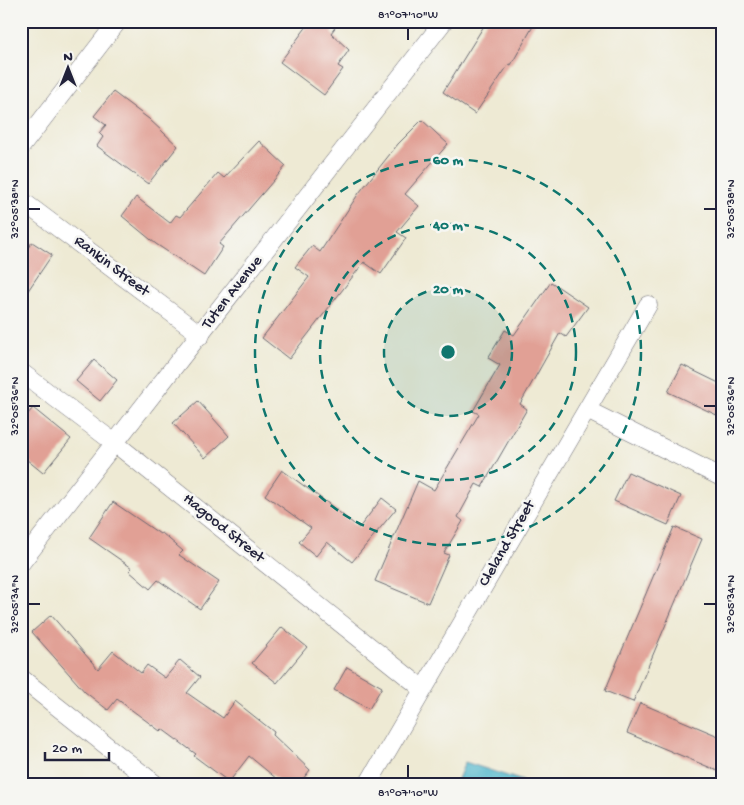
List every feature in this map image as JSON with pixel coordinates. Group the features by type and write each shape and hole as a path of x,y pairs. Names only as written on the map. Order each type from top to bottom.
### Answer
{"street":[{"path":"21,147 118,21"},
{"name":"Tuten Avenue","path":"21,563 116,444 444,21"},
{"name":"Rankin Street","path":"21,200 201,335"},
{"name":"Cleland Street","path":"368,784 648,304"},
{"name":"Hagood Street","path":"21,372 116,444 423,689"},
{"path":"587,410 723,478"},
{"path":"21,678 155,784"}],"water":[{"path":"465,762 532,784 456,784"}],"building":[{"path":"311,21 340,21 331,33 349,50 338,66 343,69 324,95 280,62"},
{"path":"487,21 536,21 511,65 509,64 475,114 443,92"},
{"path":"113,92 149,119 178,146 148,184 97,146 103,137 99,133 106,125 94,116"},
{"path":"422,120 448,144 405,194 419,206 397,232 406,238 381,274 364,262 289,359 262,338 309,277 295,267 312,246 320,252 359,193 398,144"},
{"path":"259,141 286,166 219,244 223,247 204,276 156,244 122,216 136,197 170,223 176,215 180,217 218,173 224,178"},
{"path":"32,242 52,255 21,301 21,258"},
{"path":"551,282 588,307 566,337 560,333 520,404 527,409 482,487 476,484 458,517 463,521 444,553 449,555 428,603 375,581 418,481 434,490 479,414 473,411 500,365 488,358 505,330 514,335"},
{"path":"94,360 117,380 100,401 76,381"},
{"path":"682,365 723,385 723,418 668,392"},
{"path":"198,401 229,436 205,458 173,423"},
{"path":"33,408 71,439 43,473 21,455 21,422"},
{"path":"282,470 359,528 382,498 396,509 352,562 327,542 316,556 299,542 311,528 265,495"},
{"path":"628,472 681,496 668,525 614,501"},
{"path":"113,502 160,534 162,533 183,551 179,555 219,582 200,609 158,580 150,589 129,571 132,568 89,538"},
{"path":"674,527 702,539 633,702 605,691"},
{"path":"51,615 98,669 113,651 141,673 147,665 165,678 180,660 200,677 187,693 223,718 235,701 274,732 273,735 310,770 299,784 283,784 249,756 229,782 194,756 196,754 162,729 160,731 117,699 108,710 85,692 32,632"},
{"path":"282,627 307,647 277,683 252,663"},
{"path":"347,667 382,687 369,709 334,690"},
{"path":"640,703 723,738 723,773 627,733"}]}
